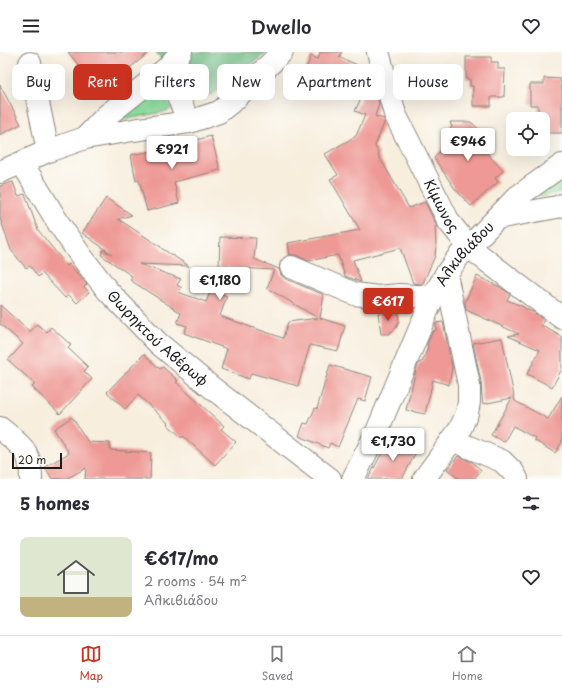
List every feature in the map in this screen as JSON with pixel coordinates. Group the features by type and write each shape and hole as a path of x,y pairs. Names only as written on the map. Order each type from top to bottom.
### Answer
{"street":[{"path":"170,64 181,52"},
{"path":"0,172 48,151 86,138 189,122 219,112 234,100 282,52"},
{"name":"Κίμωνος","path":"374,55 395,114 449,222 469,247 562,318"},
{"path":"30,63 48,151"},
{"path":"86,138 106,116 140,89"},
{"path":"179,100 189,122"},
{"name":"Θωρηκτού Αβέρωφ","path":"22,163 59,224 81,256 108,291 158,343 210,387 330,479"},
{"name":"Αλκιβιάδου","path":"353,479 378,429 433,298 446,274 459,256 517,197 562,165"},
{"path":"497,218 562,205"},
{"path":"291,267 355,294 377,298 400,295 433,298"},
{"path":"424,479 460,429 467,413 469,402 468,385 446,274"},
{"path":"0,428 18,444 26,454 31,470 31,479"},
{"path":"452,440 502,462 509,475"}],"green space":[{"path":"156,52 267,52 252,64 217,64 217,91 209,95 209,64 169,64"},
{"path":"144,100 165,100 171,108 168,111 122,120 120,118"},
{"path":"562,173 562,191 541,197 538,196 539,194"}],"building":[{"path":"68,52 150,52 132,66 132,64 78,64"},
{"path":"320,52 342,52 339,57 355,64 308,64 311,56 318,59"},
{"path":"466,57 491,57 491,62 498,62 498,69 505,69 504,97 491,97 491,106 473,106 473,86 470,86 470,79 466,79"},
{"path":"544,78 561,79 562,133 550,133 550,112 538,112 538,105 530,105 530,84 544,84"},
{"path":"0,85 21,124 0,135"},
{"path":"360,100 378,100 379,104 375,116 384,119 385,121 375,146 379,154 378,155 409,208 425,202 437,226 435,227 435,256 423,283 421,284 413,283 400,248 353,260 361,282 345,276 338,255 308,261 296,255 290,255 288,243 360,230 330,179 338,175 325,154 356,136 365,115 355,111"},
{"path":"450,122 471,122 486,136 479,144 503,171 495,178 498,182 471,206 455,189 434,158 449,140 444,136 452,127"},
{"path":"211,136 220,170 174,182 179,203 147,211 139,180 136,181 131,155 152,152"},
{"path":"13,182 18,196 25,194 38,230 67,266 69,264 87,284 84,287 89,292 77,303 69,295 65,298 42,273 38,277 30,266 26,268 11,250 0,218 0,186"},
{"path":"106,198 132,215 118,219 189,266 139,264 181,279 177,285 182,288 178,292 206,302 211,290 227,296 220,316 283,338 288,322 318,318 267,288 274,270 219,267 220,237 256,238 254,259 279,269 281,275 286,279 324,295 320,318 345,326 338,351 310,345 298,386 251,373 249,379 221,369 227,349 184,333 187,326 177,323 181,313 130,280 132,276 101,255 103,250 112,254 82,233"},
{"path":"477,276 500,287 510,294 507,300 535,313 544,320 541,325 562,337 562,369 552,387 527,374 540,350 508,336 519,334 466,310 465,302"},
{"path":"0,305 30,332 37,324 47,332 51,327 71,345 68,348 88,367 84,371 92,379 60,414 32,387 35,384 8,360 23,344 0,324"},
{"path":"398,311 399,322 396,328 389,334 381,334 378,313"},
{"path":"443,322 452,367 449,385 433,380 425,414 406,410 416,370 419,363 423,361 428,347 427,344 433,331 436,331 436,323"},
{"path":"502,338 515,401 548,419 562,396 562,442 555,453 534,440 535,438 513,426 504,442 491,435 512,398 483,404 481,382 473,343"},
{"path":"144,354 160,369 163,367 178,381 176,382 224,426 221,429 236,442 215,465 183,436 182,438 138,395 125,409 107,392"},
{"path":"330,365 372,377 365,401 358,399 338,447 330,443 328,448 299,436 304,423 308,424 315,408 317,409"},
{"path":"72,417 88,442 110,443 110,450 151,453 150,479 85,479 86,468 66,479 52,479 45,467 69,453 54,429"},
{"path":"390,438 416,452 402,479 368,479"},
{"path":"458,456 472,462 481,470 474,479 459,479 447,469"}]}
